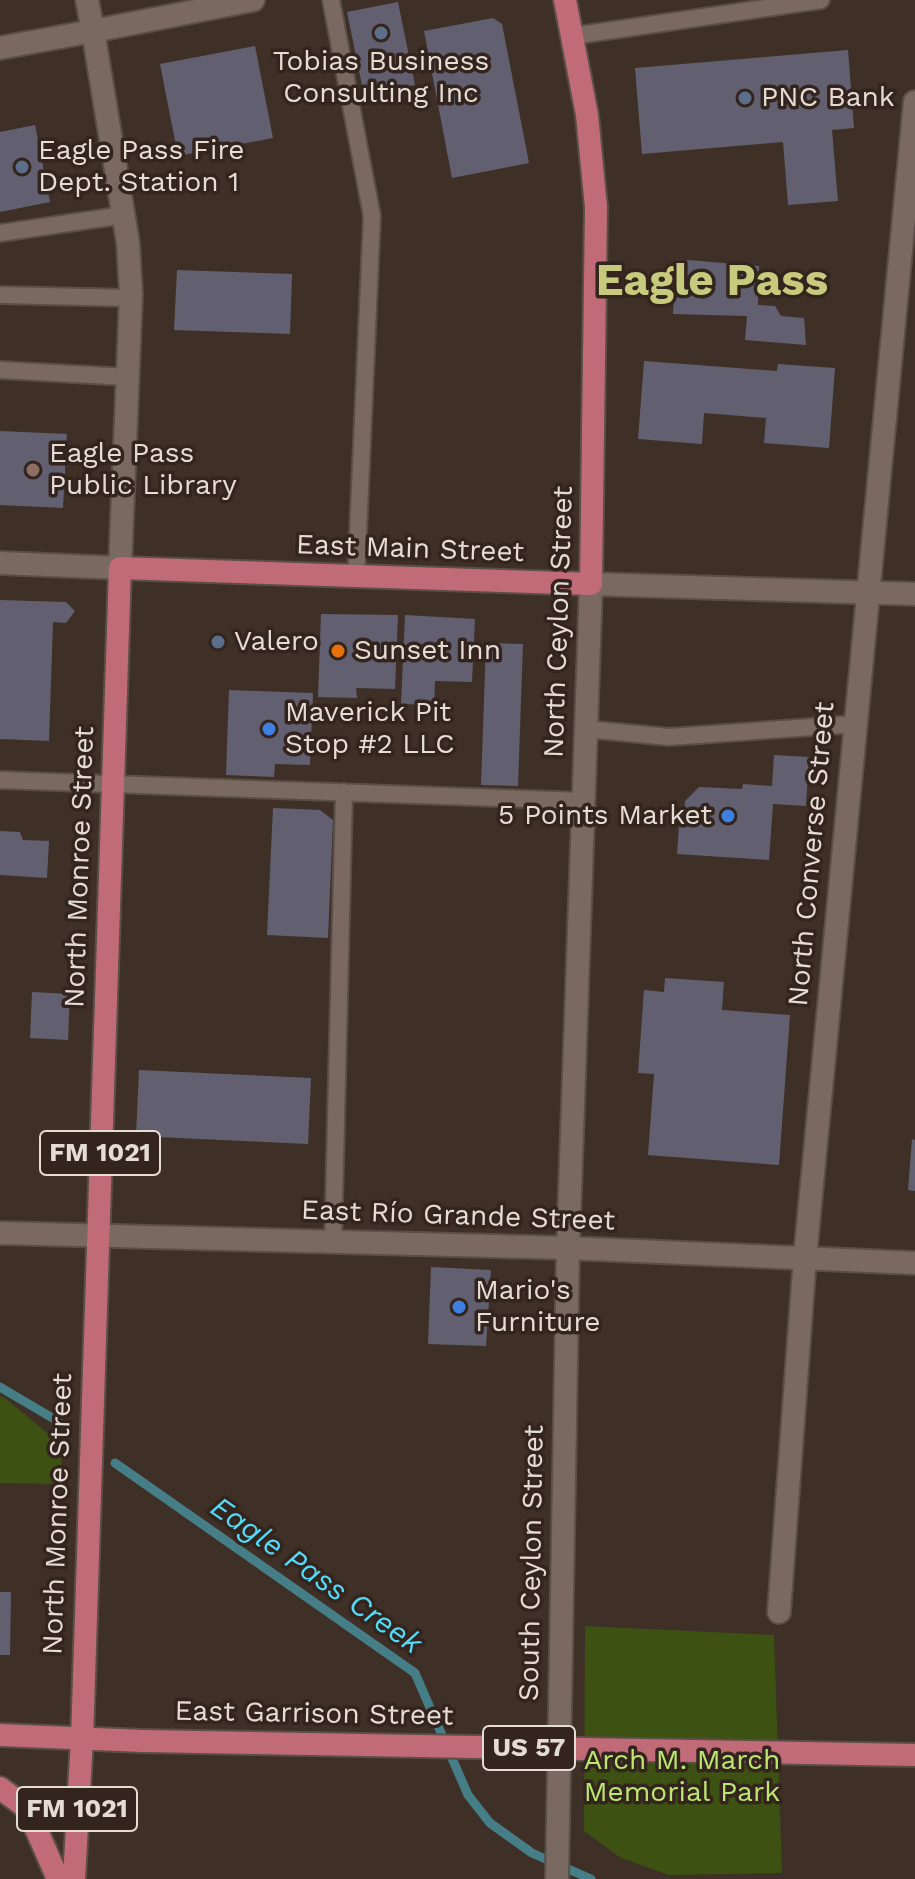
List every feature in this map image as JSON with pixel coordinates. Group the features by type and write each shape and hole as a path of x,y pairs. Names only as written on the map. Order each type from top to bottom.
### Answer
{"main road":[{"name":"North Ceylon Street","path":"565,0 587,115 596,207 591,584"},
{"name":"East Main Street","path":"120,568 591,584"},
{"name":"North Monroe Street","path":"82,1739 120,568"},
{"name":"East Garrison Street","path":"0,1735 143,1741 915,1755"},
{"name":"FM 1021","path":"74,1879 82,1739"},
{"path":"0,1788 27,1808 58,1879"}],"street":[{"name":"North Monroe Street","path":"87,0 124,215 130,298 120,568"},
{"path":"0,48 253,0"},
{"name":"North Converse Street","path":"779,1612 805,1257 915,102"},
{"name":"East Main Street","path":"0,563 120,568"},
{"name":"East Main Street","path":"591,584 915,594"},
{"name":"North Ceylon Street","path":"568,1248 591,584"},
{"name":"East Río Grande Street","path":"0,1233 568,1248 915,1263"},
{"name":"South Ceylon Street","path":"557,1879 568,1248"}],"lane":[{"path":"331,0 372,216 356,578"},
{"path":"572,36 821,0"},
{"path":"0,233 124,215"},
{"path":"0,295 130,298"},
{"path":"0,370 128,377"},
{"path":"586,729 669,737 855,724"},
{"path":"0,780 583,801"},
{"path":"333,1242 344,792"}],"green space":[{"path":"0,1396 62,1445 61,1484 0,1483"},
{"name":"Arch M. March Memorial Park","path":"585,1626 774,1635 782,1873 669,1875 621,1858 584,1831"}],"building":[{"path":"398,2 415,85 364,95 347,12"},
{"path":"493,18 502,24 529,163 452,178 424,31"},
{"path":"255,46 273,138 178,156 160,64"},
{"name":"PNC Bank","path":"848,50 854,128 832,130 838,201 788,205 783,142 642,154 635,68"},
{"name":"Eagle Pass Fire Dept. Station 1","path":"35,125 50,202 0,212 0,132"},
{"path":"676,259 759,266 758,305 775,306 781,316 804,318 806,345 745,340 747,316 673,314"},
{"path":"177,270 292,274 290,334 174,330"},
{"path":"644,361 777,371 778,364 835,368 829,448 764,443 766,418 704,413 702,444 638,439"},
{"name":"Eagle Pass Public Library","path":"0,431 67,434 63,508 0,505"},
{"path":"0,600 66,602 75,611 66,623 53,622 49,741 0,739"},
{"path":"321,614 398,615 395,689 356,688 357,698 318,697"},
{"path":"405,615 475,619 472,682 435,681 434,705 401,704"},
{"path":"486,643 523,644 518,786 481,785"},
{"name":"Maverick Pit Stop #2 LLC","path":"229,690 313,693 310,765 275,764 274,777 226,775"},
{"name":"5 Points Market","path":"774,755 809,757 806,806 773,804 769,860 677,854 685,801 699,787 742,789 743,784 772,786"},
{"path":"273,808 320,810 333,820 328,938 267,935"},
{"path":"0,831 20,832 23,840 49,841 47,878 0,875"},
{"path":"665,978 724,982 722,1010 790,1015 779,1165 648,1155 654,1074 638,1073 644,990 664,992"},
{"path":"32,992 70,994 68,1040 30,1038"},
{"path":"139,1070 311,1078 308,1144 136,1136"},
{"path":"912,1139 915,1140 915,1191 908,1190"},
{"name":"Mario's Furniture","path":"431,1267 491,1270 486,1346 428,1344"},
{"path":"0,1592 11,1592 10,1655 0,1655"}],"waterway":[{"name":"Eagle Pass Creek","path":"0,1387 66,1426"},
{"name":"Eagle Pass Creek","path":"115,1463 415,1673 468,1795 490,1823 532,1853 591,1879"}],"place":[{"name":"Tobias Business Consulting Inc","path":"381,33"},
{"name":"PNC Bank","path":"745,98"},
{"name":"Eagle Pass Fire Dept. Station 1","path":"22,167"},
{"name":"Eagle Pass Public Library","path":"33,470"},
{"name":"Valero","path":"218,642"},
{"name":"Sunset Inn","path":"338,651"},
{"name":"Maverick Pit Stop #2 LLC","path":"269,729"},
{"name":"5 Points Market","path":"728,816"},
{"name":"Mario's Furniture","path":"459,1307"}],"district":[{"name":"Eagle Pass","path":"712,282"}]}
